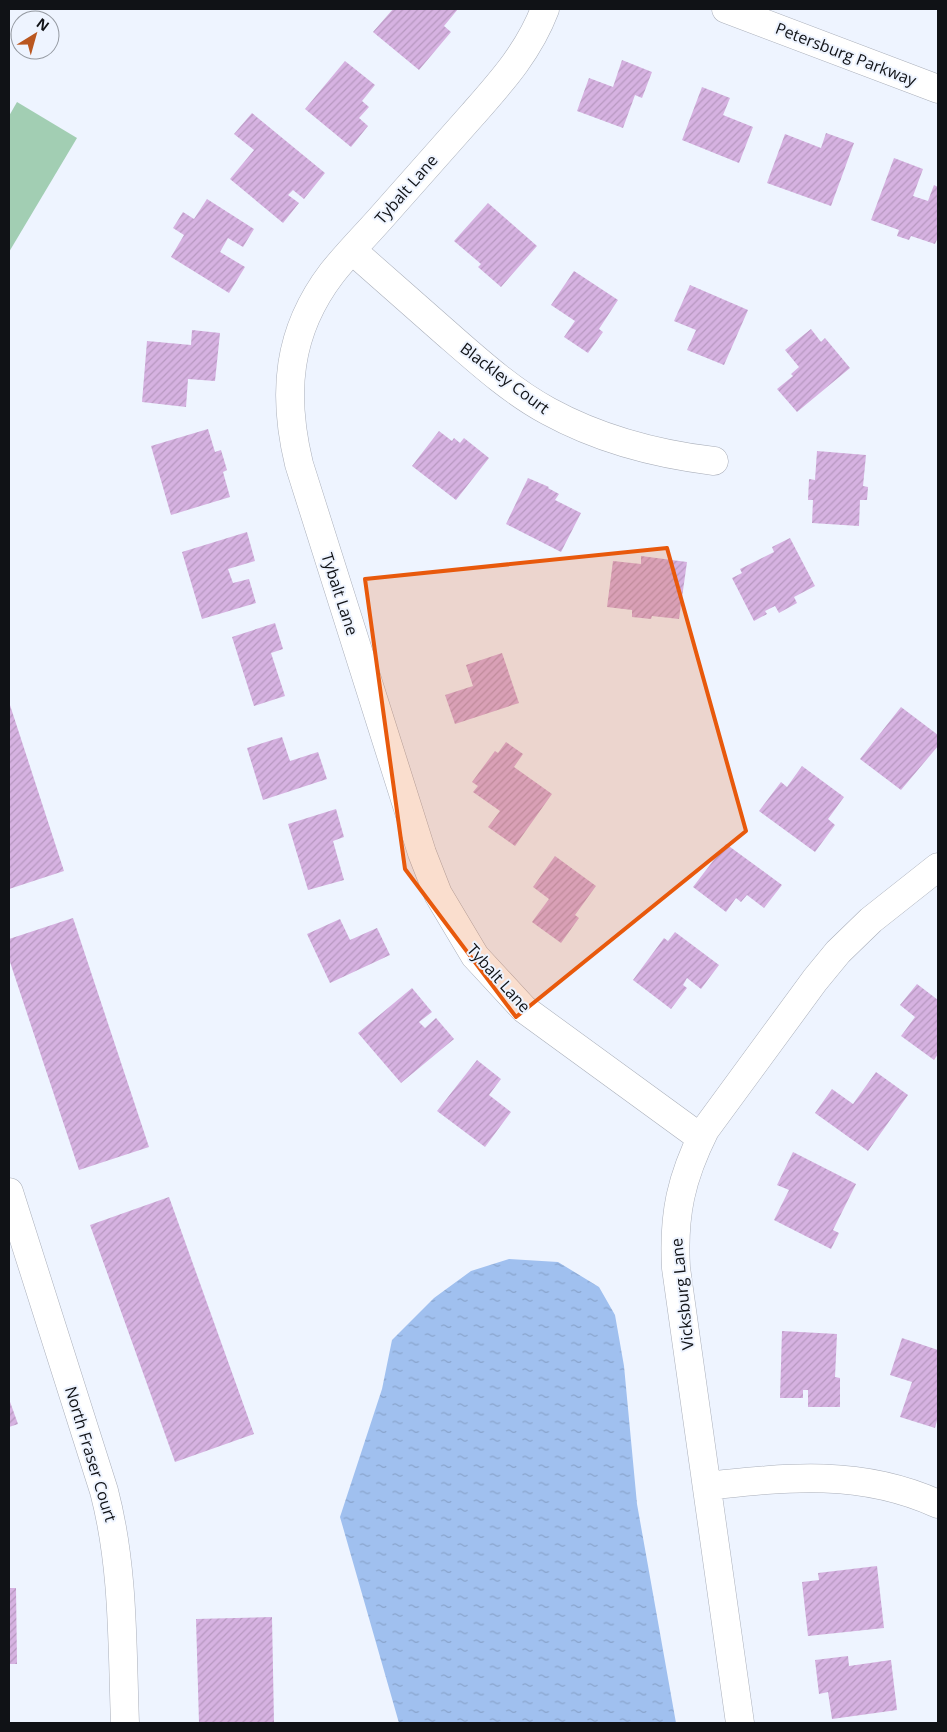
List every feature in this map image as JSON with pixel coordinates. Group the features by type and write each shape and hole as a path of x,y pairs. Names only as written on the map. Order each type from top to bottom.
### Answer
{"street":[{"name":"Tybalt Lane","path":"545,9 536,30 508,75 331,274 316,297 298,337 290,379 290,422 299,464 432,880 475,956 524,1009 701,1138"},
{"name":"Petersburg Parkway","path":"726,9 938,89"},
{"name":"Blackley Court","path":"353,250 476,359 546,410 586,429 641,448 670,456 714,461"},
{"name":"Vicksburg Lane","path":"740,1723 676,1268 674,1232 683,1182 701,1138 712,1121 809,988 838,952 871,920 938,868"},
{"name":"North Fraser Court","path":"9,1192 19,1263 104,1491 116,1540 120,1583 125,1723"},
{"path":"708,1486 775,1479 822,1478 887,1487 938,1504"}],"highlighted area":[{"path":"667,548 746,831 516,1017 405,869 365,579"}],"green space":[{"path":"17,102 77,138 9,252 9,116"}],"water":[{"path":"509,1259 558,1262 599,1287 615,1315 624,1366 637,1504 676,1723 399,1723 340,1517 382,1389 392,1340 434,1298 471,1271"}],"building":[{"path":"393,9 458,9 444,26 451,32 419,70 373,32"},
{"path":"622,60 652,72 642,98 635,95 623,128 577,111 589,78 613,87"},
{"path":"345,61 375,85 362,101 369,107 359,118 368,126 351,147 305,109"},
{"path":"702,87 730,98 723,115 753,127 739,163 682,140"},
{"path":"252,113 325,173 304,199 293,190 288,195 299,203 283,223 230,179 254,150 234,134"},
{"path":"826,133 854,143 831,206 767,183 785,134 821,148"},
{"path":"894,158 923,169 913,196 928,201 934,185 938,187 938,237 935,244 911,236 909,240 897,236 899,230 871,220"},
{"path":"207,199 254,229 243,247 228,238 220,252 245,267 229,293 171,257 184,235 173,228 183,212 194,219"},
{"path":"488,203 537,246 501,287 478,267 481,264 454,241"},
{"path":"574,271 618,300 599,329 603,332 588,353 564,337 575,321 551,305"},
{"path":"690,285 748,310 724,365 687,350 696,330 674,321"},
{"path":"811,329 821,342 825,338 850,368 797,412 777,389 793,376 791,374 799,367 785,350"},
{"path":"192,330 220,333 215,381 188,379 186,407 142,402 147,341 191,345"},
{"path":"208,429 215,452 221,450 227,470 223,472 230,497 171,515 151,446"},
{"path":"439,431 452,441 454,438 460,443 464,438 489,458 456,500 412,466"},
{"path":"817,451 866,455 863,486 868,487 867,500 860,500 859,526 812,523 813,500 808,500 809,479 815,480"},
{"path":"528,478 549,487 559,494 555,500 581,513 561,552 506,524"},
{"path":"247,532 255,561 228,569 233,583 249,579 256,603 202,619 182,552"},
{"path":"790,538 815,586 794,597 797,603 779,613 775,606 765,611 767,614 754,621 732,578 742,573 740,569 774,552 772,547"},
{"path":"641,556 687,562 679,619 652,616 651,619 632,617 632,610 607,607 613,561 641,564"},
{"path":"275,623 283,649 271,653 285,696 254,706 232,637"},
{"path":"502,653 519,703 455,724 445,695 473,686 466,665"},
{"path":"9,702 64,871 9,889"},
{"path":"901,707 938,735 938,746 901,790 860,759"},
{"path":"282,737 290,761 318,752 327,779 263,800 247,748"},
{"path":"506,742 523,754 514,767 552,794 515,846 488,827 500,811 473,792 478,786 472,782 495,751 498,753"},
{"path":"802,766 844,797 828,819 835,825 815,852 759,811 781,782 787,787"},
{"path":"336,809 344,837 333,841 344,880 308,890 288,824"},
{"path":"726,844 782,885 764,908 747,895 741,902 736,898 726,912 693,887"},
{"path":"555,856 596,886 575,915 579,918 561,943 532,922 549,899 533,887"},
{"path":"73,918 149,1147 79,1170 9,959 9,939"},
{"path":"340,919 350,940 377,928 390,955 330,983 307,934"},
{"path":"675,932 719,965 701,989 687,978 683,985 687,988 671,1009 633,980 664,938 668,941"},
{"path":"917,984 938,1000 938,1054 934,1060 901,1036 915,1017 900,1005"},
{"path":"412,988 432,1012 419,1022 425,1028 436,1018 454,1039 401,1083 358,1033"},
{"path":"477,1060 501,1079 489,1095 511,1112 485,1147 437,1111"},
{"path":"876,1072 908,1095 868,1151 815,1113 832,1089 853,1104"},
{"path":"793,1152 856,1184 833,1230 839,1233 831,1249 774,1220 789,1190 777,1185"},
{"path":"169,1197 254,1434 175,1462 90,1225"},
{"path":"782,1331 837,1334 835,1377 840,1378 840,1407 808,1407 808,1390 803,1390 803,1398 780,1398"},
{"path":"902,1338 938,1350 938,1417 935,1428 900,1417 912,1382 890,1375"},
{"path":"9,1399 18,1424 9,1427"},
{"path":"877,1566 884,1628 808,1636 802,1582 819,1580 818,1573"},
{"path":"9,1588 16,1588 17,1664 9,1664"},
{"path":"272,1617 274,1723 199,1723 196,1619"},
{"path":"848,1656 849,1666 891,1660 897,1710 832,1719 828,1692 819,1694 815,1660"}]}
